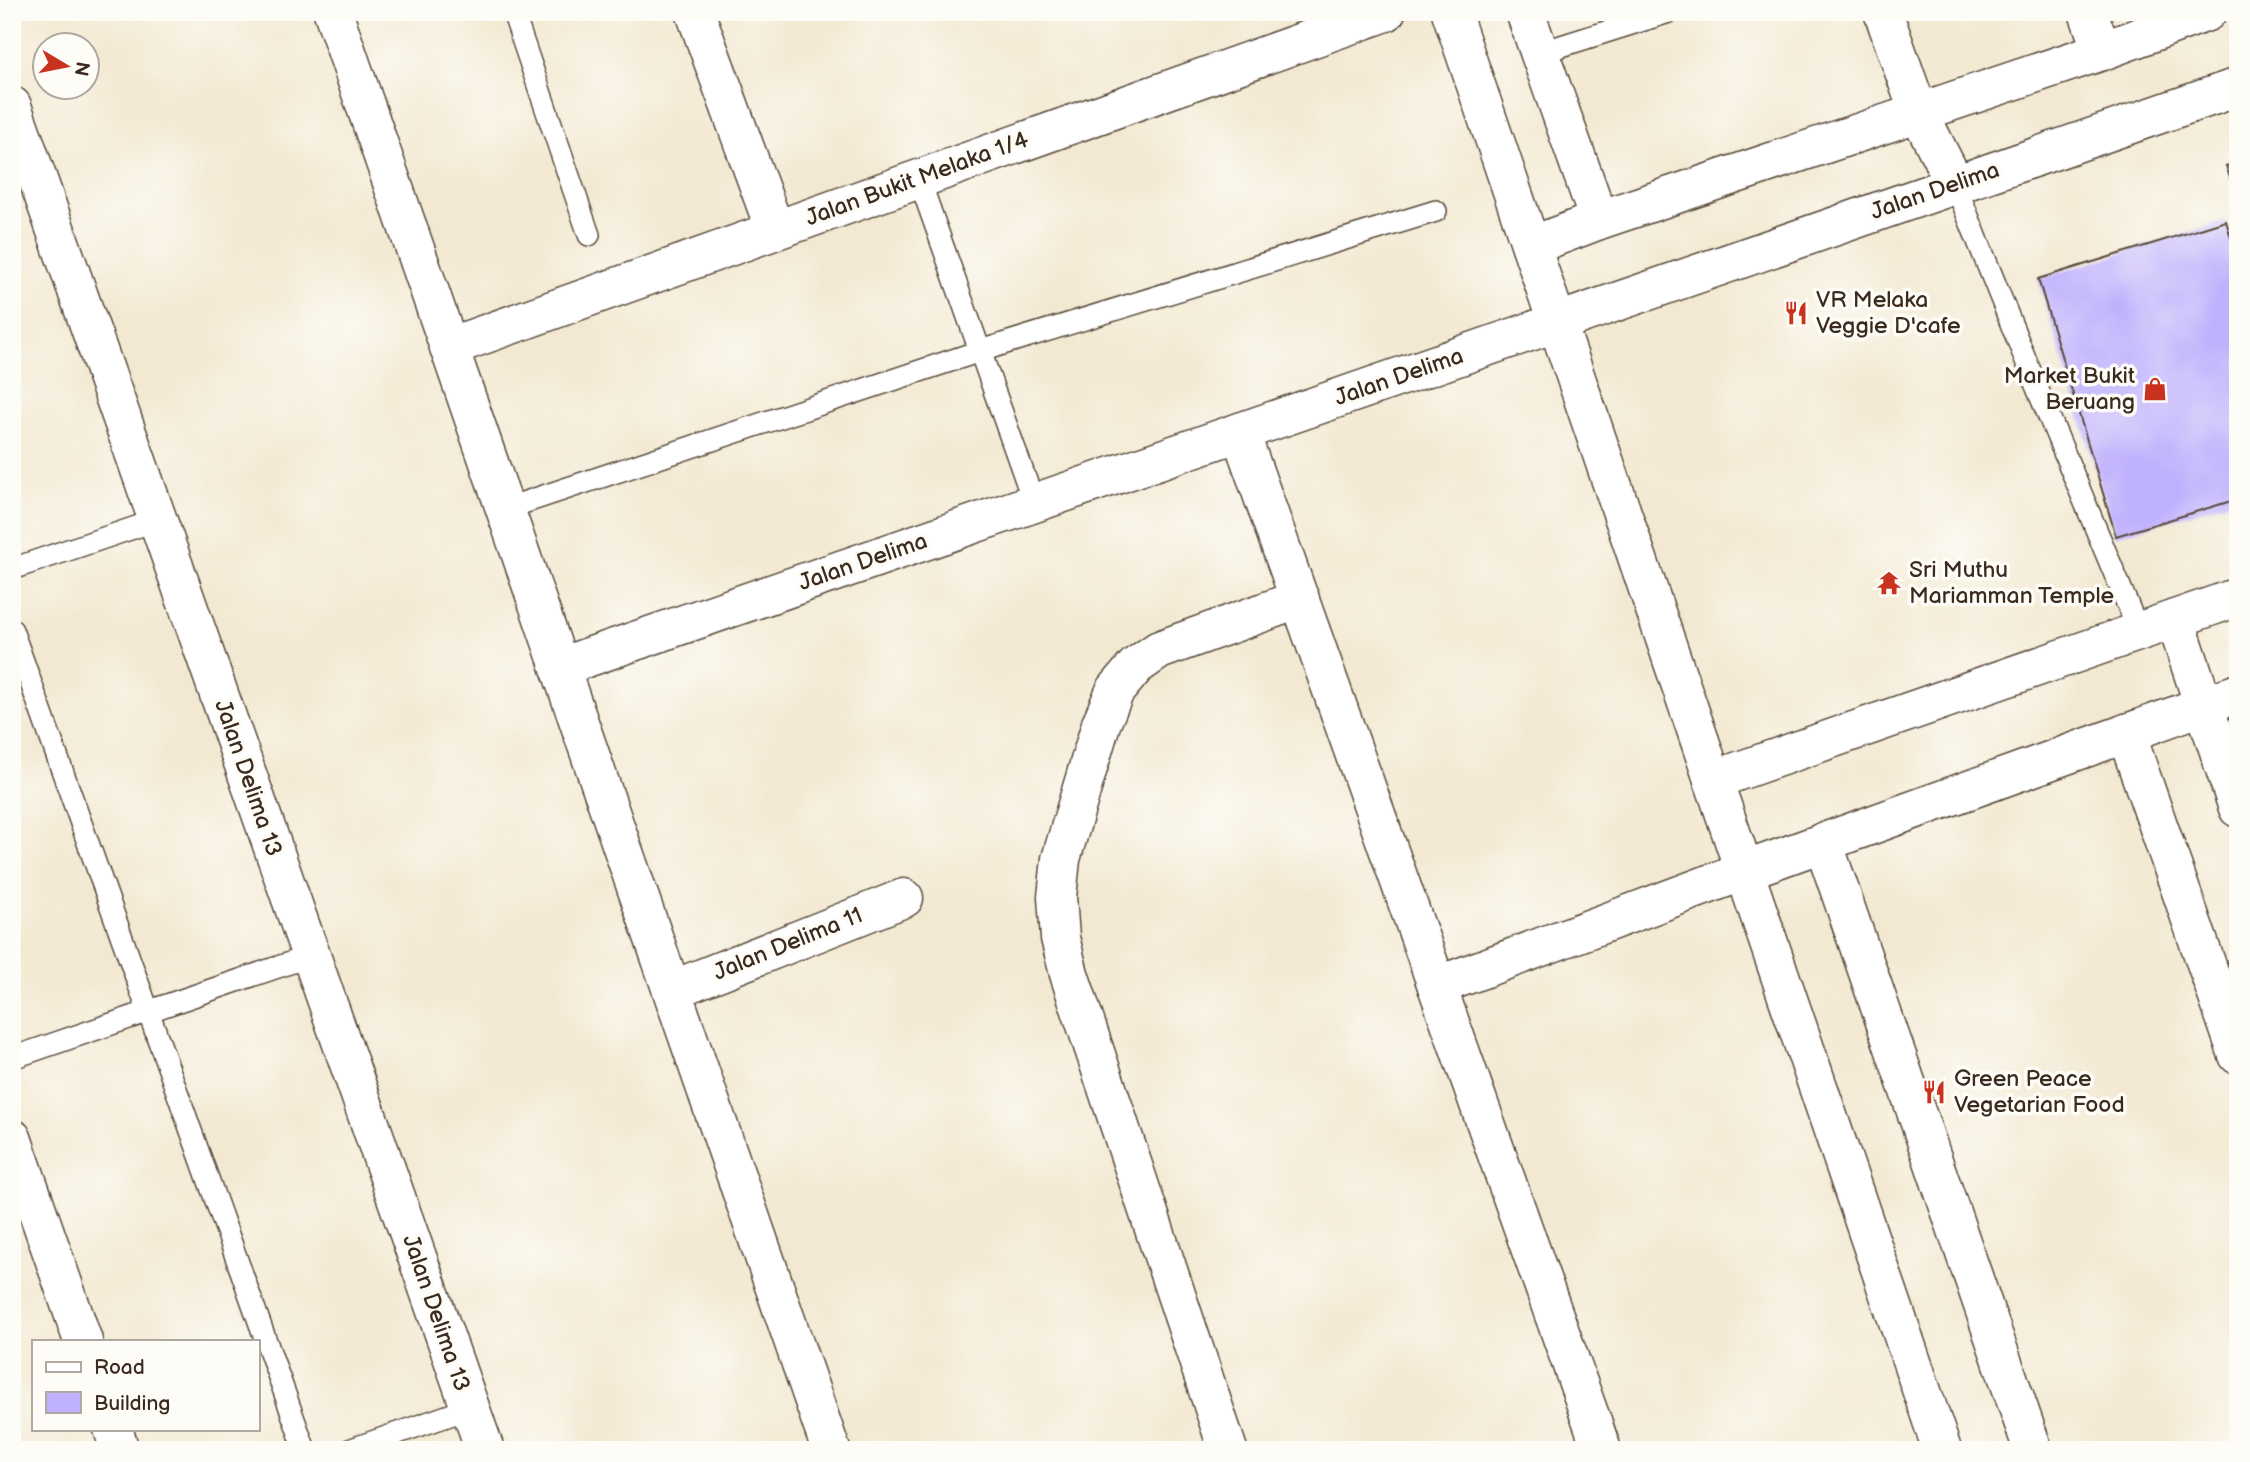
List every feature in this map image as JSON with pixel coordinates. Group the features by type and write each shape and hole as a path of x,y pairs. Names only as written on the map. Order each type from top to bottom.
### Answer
{"street":[{"path":"333,12 831,1450"},
{"path":"695,12 775,230"},
{"name":"Jalan Bukit Melaka 1/4","path":"449,347 1386,12"},
{"path":"1451,12 1942,1450"},
{"path":"1525,12 1599,220"},
{"path":"1883,12 1918,111 1955,184"},
{"path":"2088,12 2102,51"},
{"path":"1531,246 1599,220 1918,111 2102,51 2207,12"},
{"name":"Jalan Delima","path":"560,667 2238,87"},
{"name":"Jalan Delima 13","path":"12,106 485,1450"},
{"path":"1240,432 1602,1450"},
{"path":"1713,780 2238,597"},
{"path":"1228,1450 1069,974 1059,938 1057,897 1061,859 1101,724 1115,691 1136,666 1159,650 1300,599"},
{"path":"2175,619 2220,700 2238,808"},
{"path":"1437,986 1744,871 2220,700"},
{"path":"2126,733 2238,1055"},
{"path":"1824,842 2033,1450"},
{"name":"Jalan Delima 11","path":"671,990 904,898"},
{"path":"12,1138 83,1340"},
{"path":"113,1430 120,1450"}],"lane":[{"path":"513,12 589,235"},
{"path":"1539,53 1669,12"},
{"path":"919,179 1034,503"},
{"path":"1955,184 2138,632"},
{"path":"505,509 980,351 1436,211"},
{"path":"12,569 157,520"},
{"path":"12,630 305,1450"},
{"path":"12,1058 310,956"},
{"path":"349,1450 470,1408"}],"building":[{"path":"2238,162 2238,197 2237,197 2226,166"},
{"name":"Market Bukit Beruang","path":"2226,221 2238,261 2238,499 2116,536 2038,279"}],"place":[{"name":"VR Melaka Veggie D'cafe","path":"1796,313"},
{"name":"Market Bukit Beruang","path":"2155,389"},
{"name":"Sri Muthu Mariamman Temple","path":"1889,583"},
{"name":"Green Peace Vegetarian Food","path":"1934,1092"}]}
